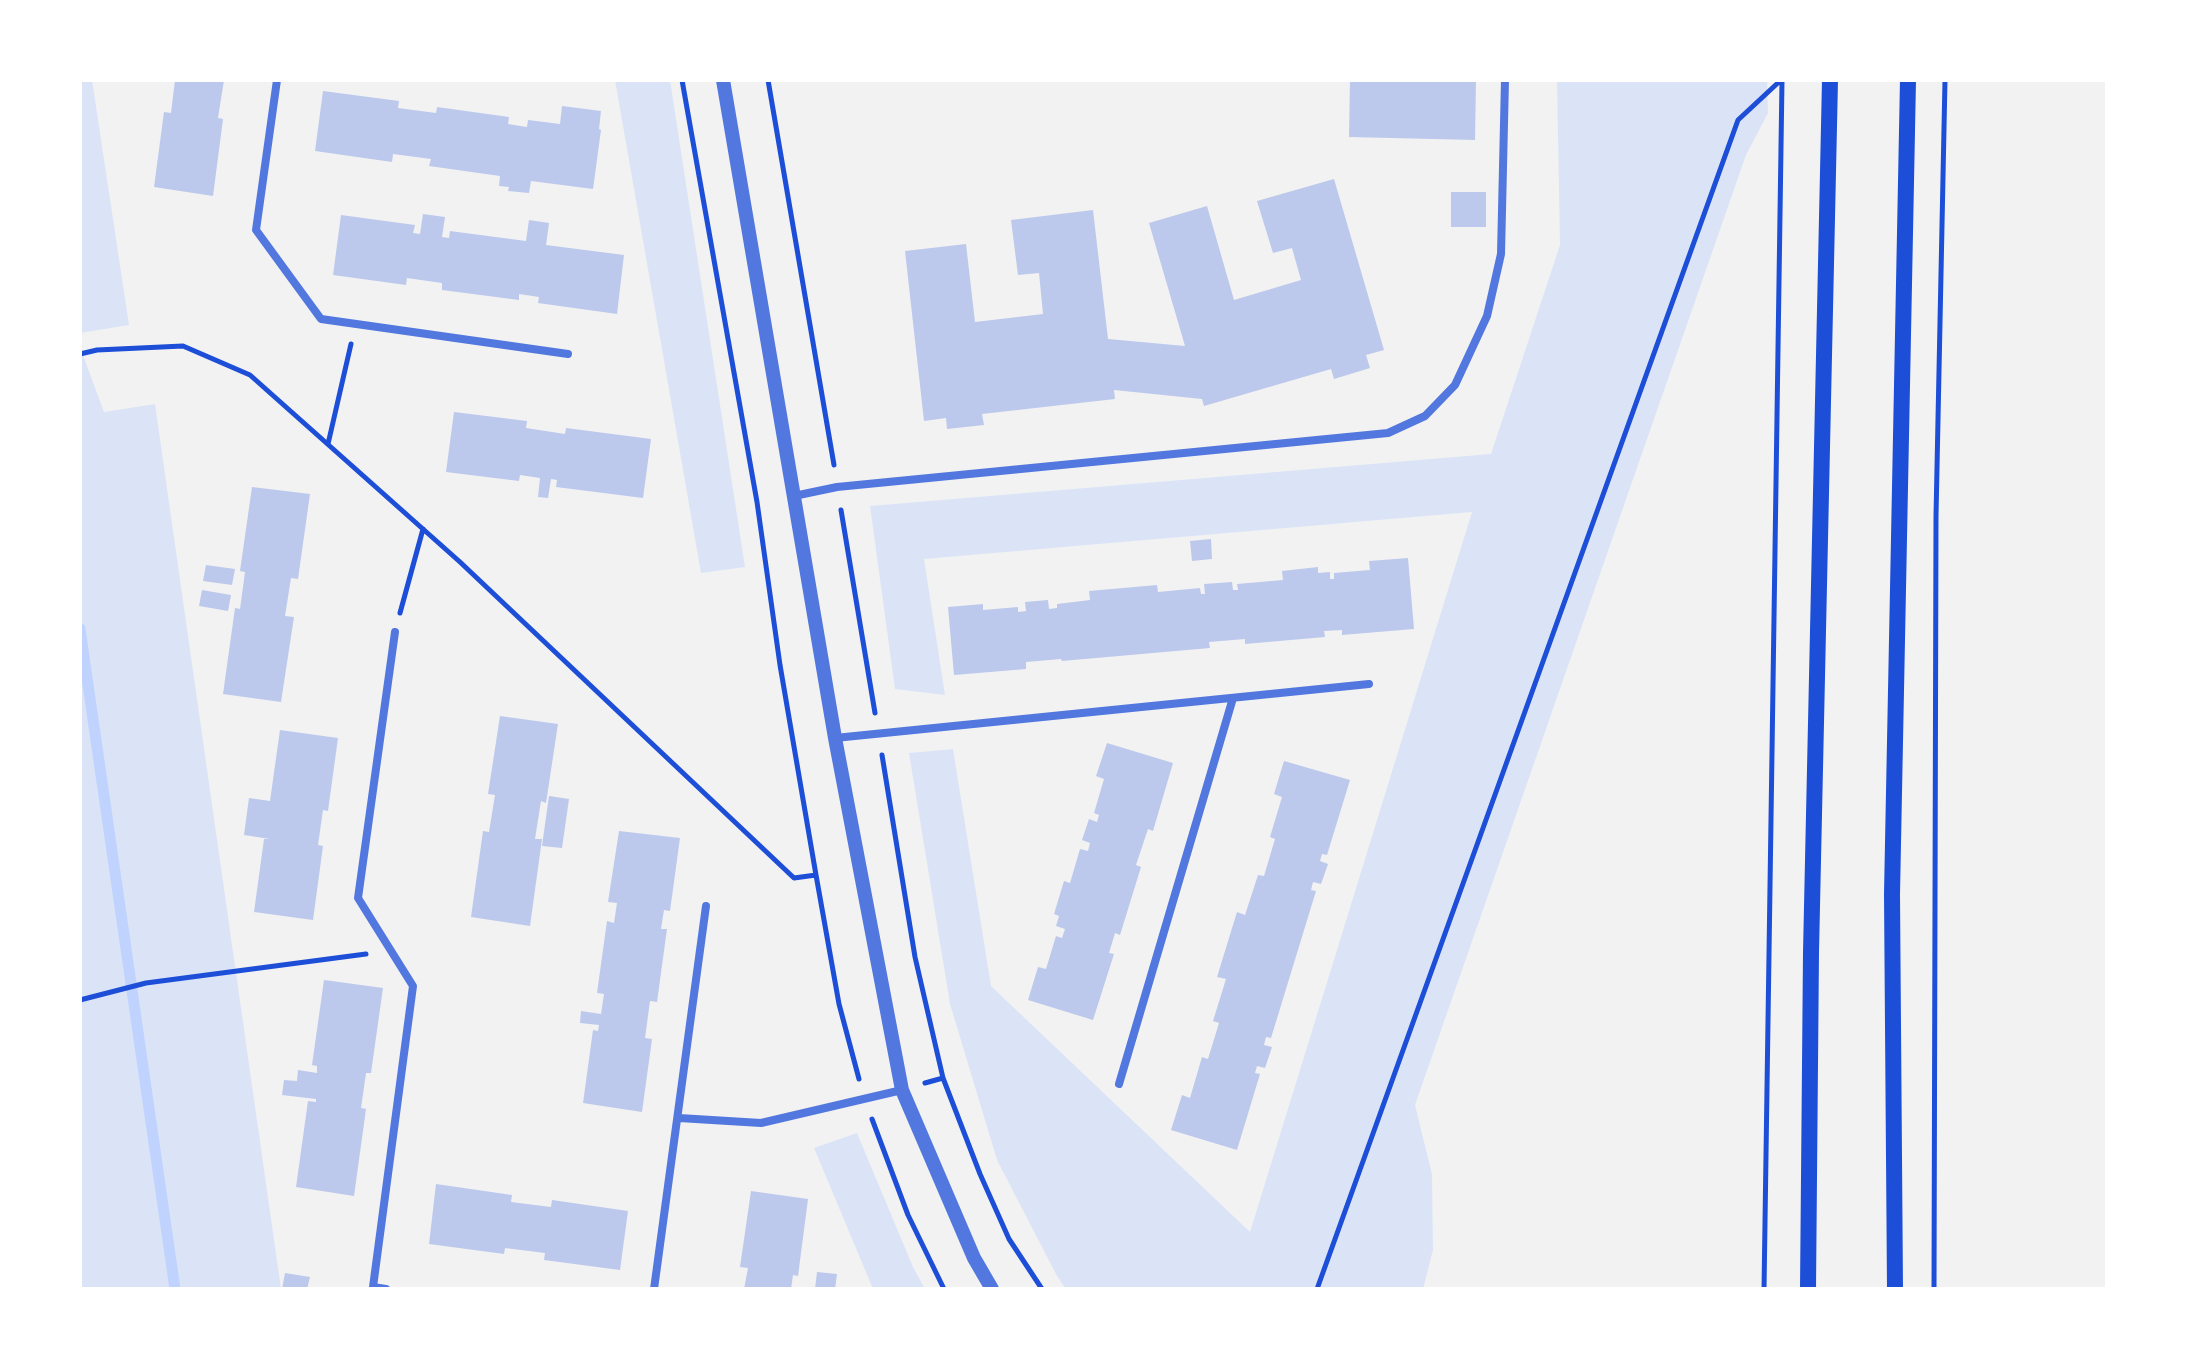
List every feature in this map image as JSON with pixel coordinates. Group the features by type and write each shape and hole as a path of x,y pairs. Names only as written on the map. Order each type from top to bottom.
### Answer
{"main road":[{"path":"1808,1289 1811,952 1830,80"},
{"path":"1895,1289 1892,894 1908,80"}],"street":[{"path":"277,80 256,230 321,319 568,354"},
{"path":"723,80 835,738 902,1090 974,1258 992,1289"},
{"path":"794,496 837,487 1388,433 1425,416 1455,385 1487,316 1501,254 1505,80"},
{"path":"386,1289 373,1287 413,986 358,898 395,632"},
{"path":"835,738 1369,684"},
{"path":"1119,1084 1233,698"},
{"path":"654,1289 706,906"},
{"path":"679,1118 761,1123 902,1090"}],"path":[{"path":"80,354 97,350 183,346 250,375 423,529 794,878 816,875 780,665 757,502 682,80"},
{"path":"768,80 915,957 943,1078 1009,1239 1042,1289"},
{"path":"1317,1289 1738,120 1781,80"},
{"path":"1764,1289 1781,80"},
{"path":"1934,1289 1936,516 1945,80"},
{"path":"328,444 355,324"},
{"path":"395,632 423,529"},
{"path":"80,1000 146,983 391,951"}],"shaded area":[{"path":"80,80 92,80 129,325 80,333"},
{"path":"615,80 670,80 745,567 701,573"},
{"path":"1557,80 1767,80 1768,113 1746,155 1415,1105 1432,1174 1433,1250 1423,1289 1066,1289 997,1160 950,1004 909,753 953,749 991,986 1250,1232 1472,512 924,559 945,695 895,689 870,506 1491,454 1560,245"},
{"path":"80,347 104,412 155,404 281,1289 80,1289"},
{"path":"857,1133 925,1289 873,1289 814,1148"}],"building":[{"path":"175,80 224,80 218,118 223,119 213,196 154,187 164,112 171,113"},
{"path":"1350,80 1476,80 1475,140 1349,137"},
{"path":"323,91 399,101 398,108 436,113 437,107 509,117 508,124 527,127 528,120 560,124 562,106 601,111 593,189 531,181 529,193 508,191 509,187 499,186 500,176 429,166 431,159 393,154 392,162 315,151"},
{"path":"1334,179 1384,350 1366,355 1370,368 1334,379 1331,369 1204,406 1202,399 1114,390 1115,399 982,414 984,425 947,429 946,418 924,421 905,251 966,244 975,322 1043,314 1039,273 1018,275 1011,220 1093,210 1108,339 1185,346 1149,223 1207,206 1234,300 1301,280 1292,248 1273,253 1257,201"},
{"path":"1451,192 1486,192 1486,227 1451,227"},
{"path":"423,214 445,217 442,237 449,238 450,231 526,241 529,220 549,223 546,245 624,255 617,314 538,303 539,297 519,294 519,300 442,290 442,283 407,278 406,285 333,275 341,215 415,225 413,233 420,234"},
{"path":"454,412 527,421 526,428 565,434 566,428 651,439 643,498 556,487 557,480 551,479 548,498 538,497 540,478 520,475 519,481 446,472"},
{"path":"252,487 310,494 298,579 291,578 285,616 294,617 281,702 223,694 235,608 240,609 245,572 240,571"},
{"path":"1211,539 1212,559 1192,561 1190,541"},
{"path":"1408,558 1414,629 1342,635 1342,630 1324,631 1325,637 1245,644 1245,639 1209,642 1210,648 1026,662 1026,669 954,675 948,607 983,604 983,610 1018,607 1018,612 1026,611 1025,602 1048,600 1049,609 1057,608 1057,604 1090,600 1089,591 1157,585 1158,592 1200,588 1201,594 1205,594 1204,584 1232,582 1233,590 1238,590 1237,584 1283,580 1282,571 1318,567 1318,573 1330,572 1330,579 1334,579 1334,573 1370,570 1369,561"},
{"path":"206,565 235,569 232,585 203,581"},
{"path":"202,590 231,595 228,611 199,606"},
{"path":"500,716 558,724 546,803 541,801 535,839 542,839 530,926 471,917 483,831 489,832 495,795 488,794"},
{"path":"280,730 338,738 328,811 323,810 318,845 323,846 313,920 254,912 264,839 270,839 244,835 249,798 270,801"},
{"path":"1107,743 1173,763 1153,831 1148,829 1136,865 1141,867 1120,935 1115,933 1109,953 1114,954 1093,1020 1028,1000 1038,967 1046,969 1056,936 1062,938 1065,929 1056,926 1059,916 1054,914 1064,881 1070,883 1080,849 1088,851 1090,843 1082,840 1089,819 1097,822 1099,815 1094,813 1104,779 1096,776"},
{"path":"1284,761 1350,780 1327,855 1322,854 1320,861 1328,864 1321,884 1313,882 1311,890 1316,891 1271,1038 1266,1037 1264,1045 1272,1047 1265,1068 1257,1066 1255,1073 1260,1074 1237,1150 1171,1130 1182,1095 1190,1098 1202,1057 1208,1059 1219,1023 1213,1021 1226,979 1217,977 1237,912 1245,915 1258,875 1264,876 1275,839 1270,837 1282,797 1274,794"},
{"path":"549,796 569,799 562,848 542,846"},
{"path":"619,831 680,838 670,911 664,910 661,929 667,929 657,1002 650,1001 645,1038 652,1039 642,1112 583,1103 593,1030 598,1031 599,1025 580,1023 581,1011 601,1014 604,994 597,993 607,921 614,923 617,903 608,902"},
{"path":"324,980 383,988 371,1073 366,1073 361,1108 366,1109 354,1196 296,1187 308,1101 316,1102 316,1099 282,1095 284,1080 297,1081 298,1070 317,1073 317,1066 312,1065"},
{"path":"436,1184 512,1195 511,1202 551,1207 552,1200 628,1211 620,1270 544,1260 545,1253 505,1248 504,1254 429,1244"},
{"path":"751,1191 808,1199 798,1276 793,1275 791,1289 744,1289 748,1268 740,1267"},
{"path":"817,1272 837,1274 835,1289 815,1289"},
{"path":"285,1273 310,1277 307,1289 282,1289"}],"waterway":[{"path":"80,629 175,1289"}]}
